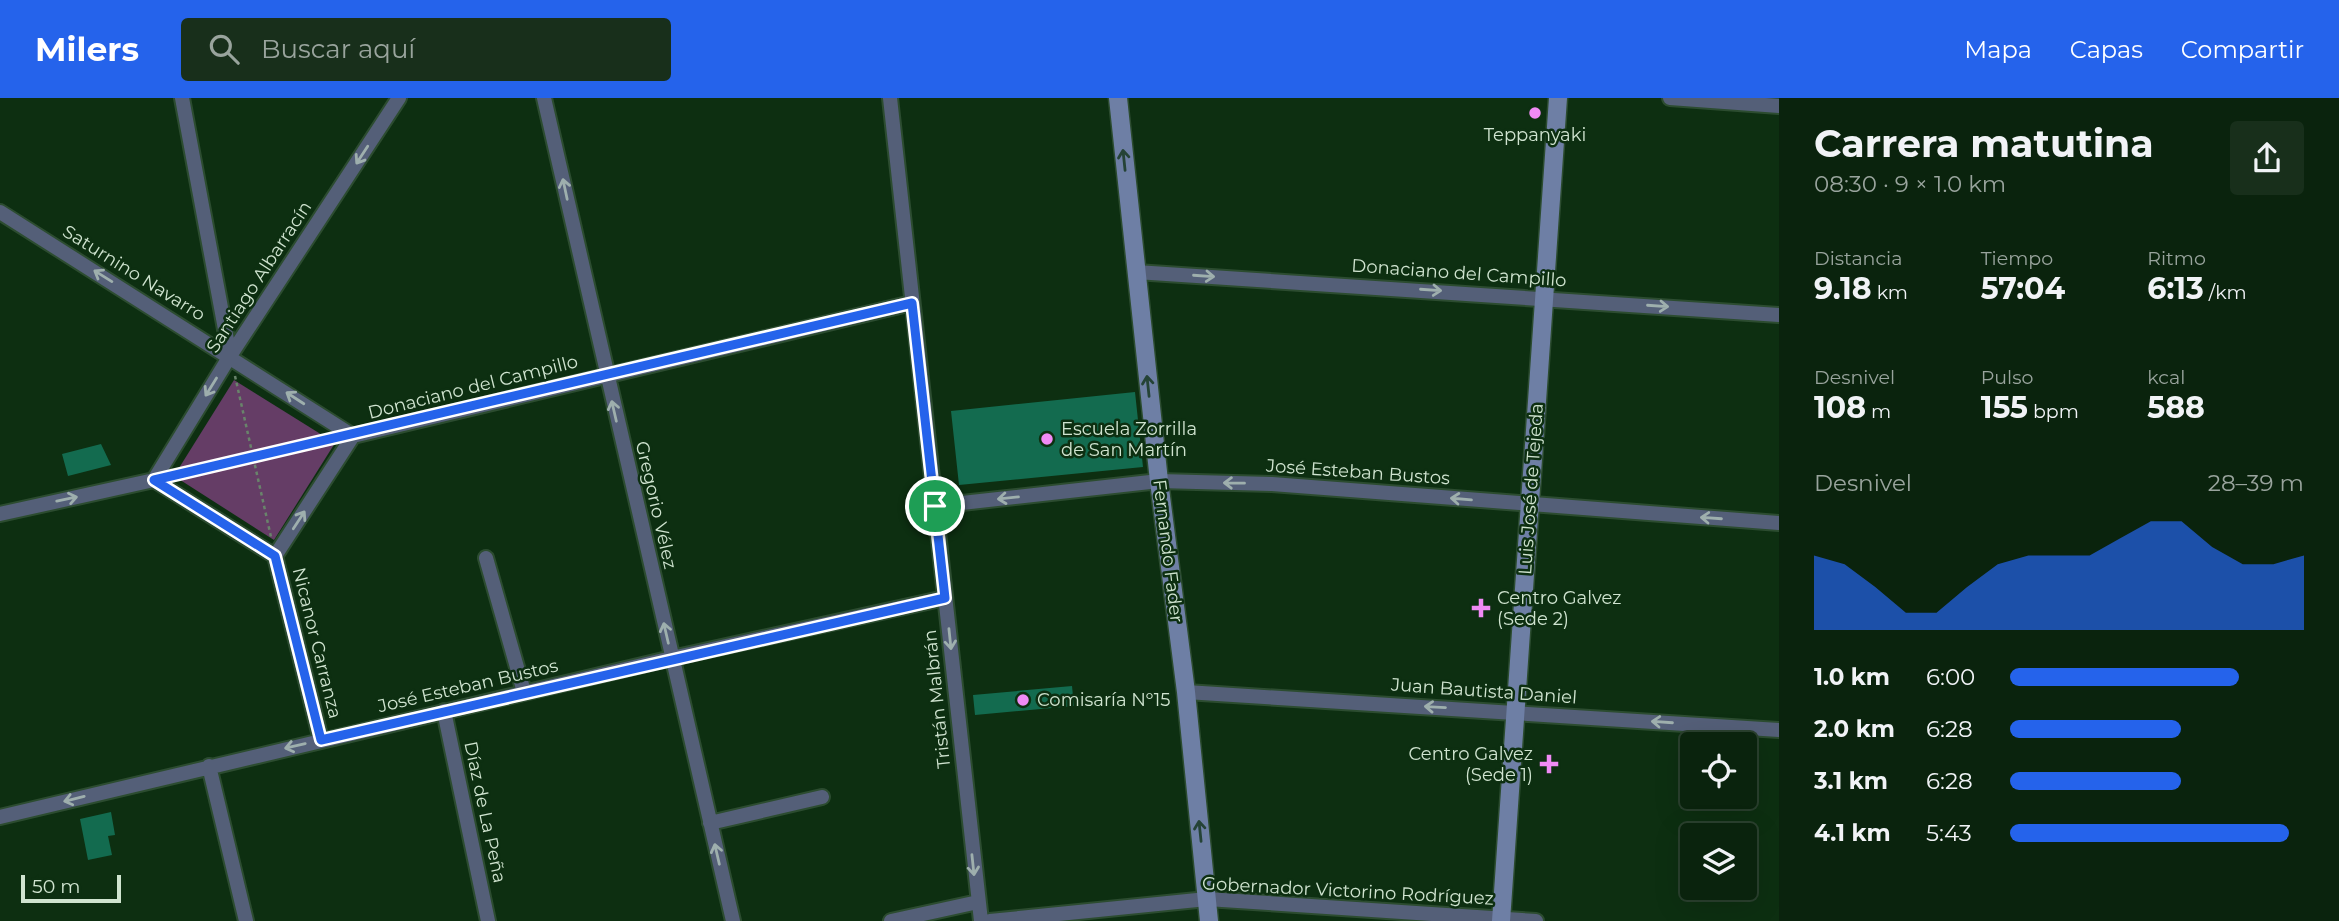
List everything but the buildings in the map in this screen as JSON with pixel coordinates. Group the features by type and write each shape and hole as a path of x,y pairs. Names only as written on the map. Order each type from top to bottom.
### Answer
{"main road":[{"name":"Fernando Fader","path":"1118,98 1159,481 1186,692 1209,921"},
{"name":"Luis José de Tejeda","path":"1501,920 1558,98"}],"street":[{"path":"182,98 230,356"},
{"name":"Santiago Albarracín","path":"154,480 230,356 399,98"},
{"name":"Gregorio Vélez","path":"544,98 733,921"},
{"name":"Tristán Malbrán","path":"890,98 981,921"},
{"path":"1670,98 1779,106"},
{"name":"Saturnino Navarro","path":"0,212 352,436"},
{"name":"Donaciano del Campillo","path":"1136,272 1779,315"},
{"name":"Donaciano del Campillo","path":"275,556 352,436 912,303"},
{"path":"0,513 154,480 275,556"},
{"name":"José Esteban Bustos","path":"935,506 1159,481 1272,484 1779,523"},
{"name":"Nicanor Carranza","path":"275,556 321,740"},
{"path":"486,558 524,692"},
{"name":"José Esteban Bustos","path":"0,817 524,692 945,598"},
{"name":"Juan Bautista Daniel","path":"1186,692 1779,730"},
{"name":"Díaz de La Peña","path":"444,711 488,921"},
{"path":"209,766 246,921"},
{"path":"710,823 822,796"},
{"name":"Gobernador Victorino Rodríguez","path":"990,921 1207,899 1536,921"},
{"path":"891,921 978,902"}],"path":[{"path":"230,356 275,556"},
{"path":"154,480 352,436"}],"shaded area":[{"path":"234,380 335,443 274,540 174,476"}],"place":[{"name":"Teppanyaki","path":"1535,113"},
{"name":"Escuela Zorrilla de San Martín","path":"1047,439"},
{"name":"Centro Galvez (Sede 2)","path":"1481,608"},
{"name":"Comisaría Nº15","path":"1023,700"},
{"name":"Centro Galvez (Sede 1)","path":"1549,764"}],"route":[{"path":"912,303 935,506 945,598 321,740 275,556 154,480 352,436 912,303"}]}
